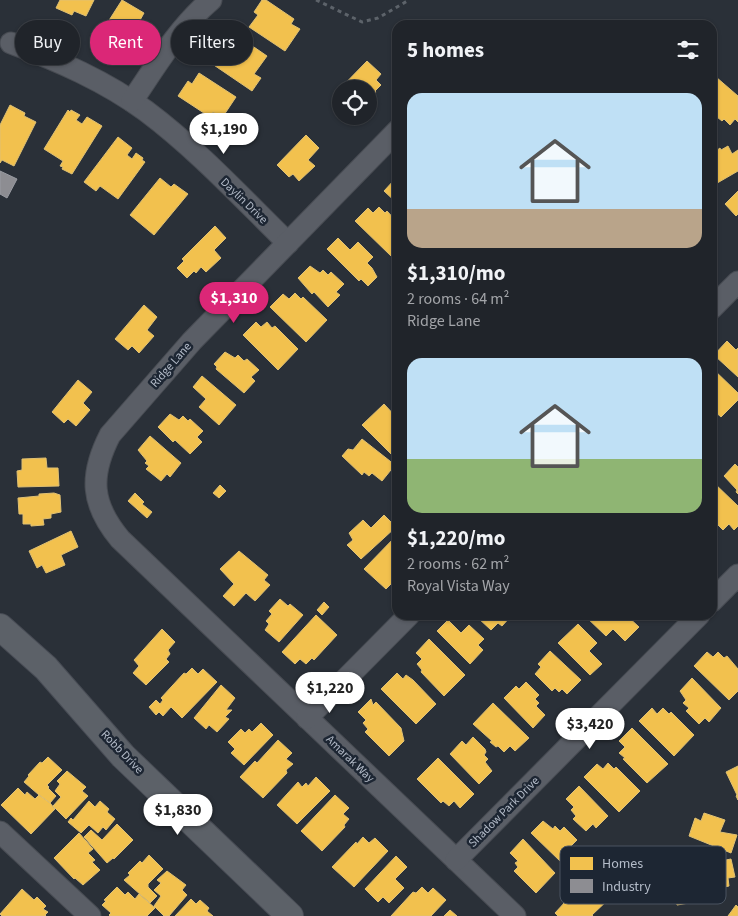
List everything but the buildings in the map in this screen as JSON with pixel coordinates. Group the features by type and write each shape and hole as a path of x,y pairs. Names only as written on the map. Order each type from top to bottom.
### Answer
{"main road":[{"name":"Robb Drive","path":"0,627 46,668 124,756 289,916"}],"street":[{"path":"132,101 176,36 201,8 211,0"},
{"name":"Daylin Drive","path":"11,43 77,70 132,101 182,140 288,243"},
{"name":"Ridge Lane","path":"120,539 108,524 100,506 96,488 96,471 100,453 110,435 192,341 392,136"},
{"path":"717,303 738,282"},
{"name":"Amarak Way","path":"120,539 515,916"},
{"path":"717,596 738,575"},
{"path":"307,718 404,620"},
{"name":"Shadow Park Drive","path":"456,860 694,620"},
{"path":"0,832 90,916"}],"path":[{"path":"316,0 362,22 378,18 409,0"}]}
